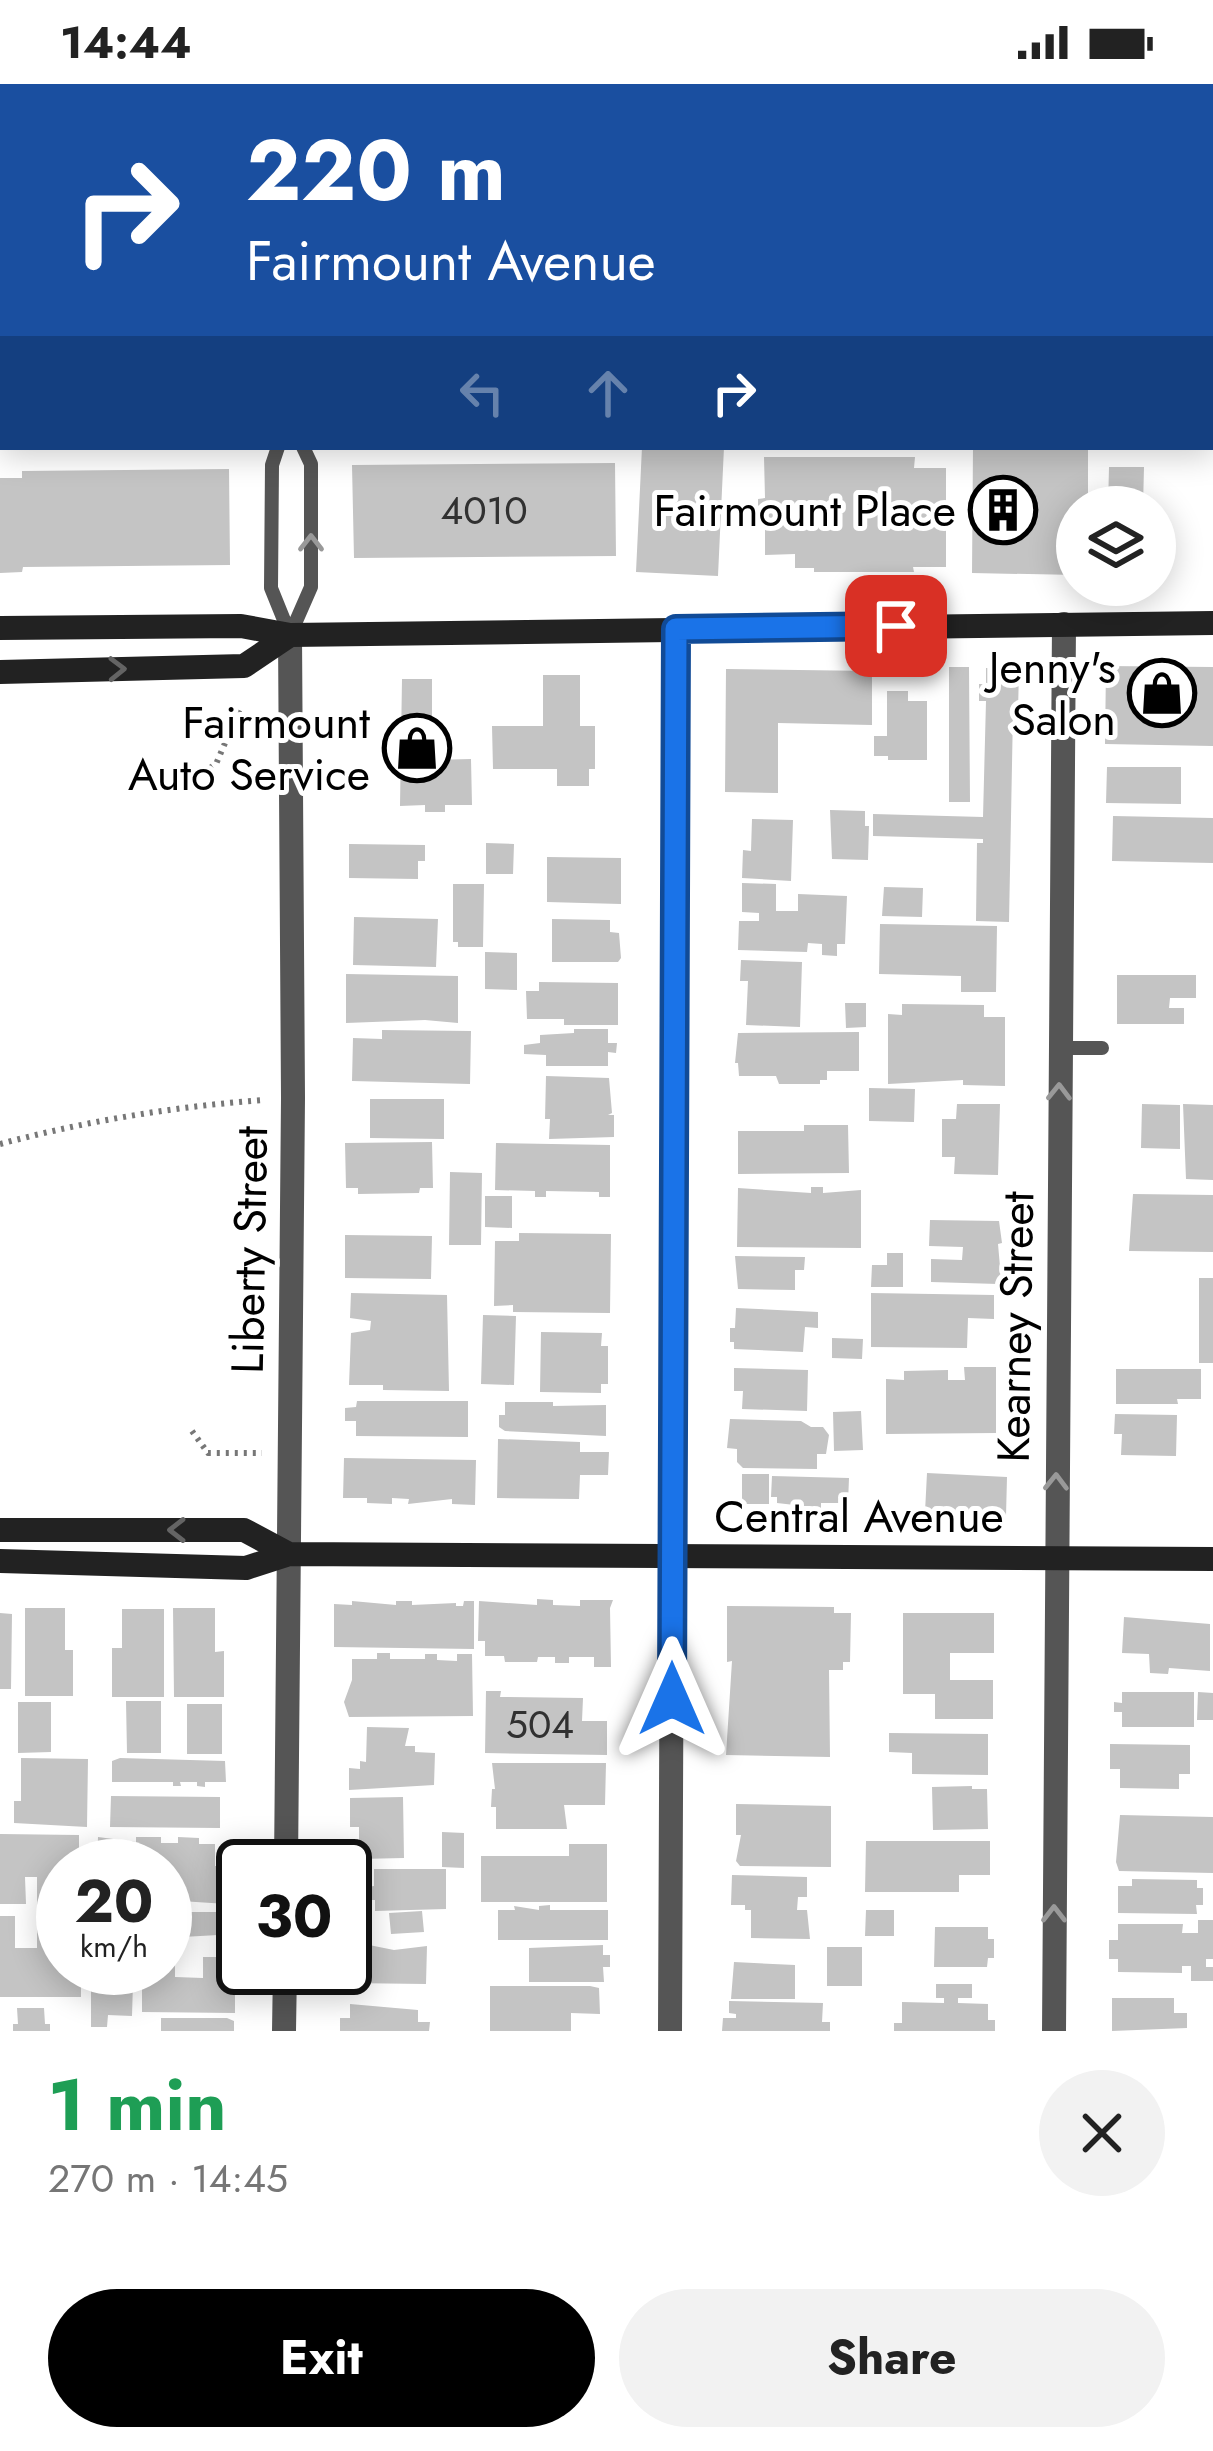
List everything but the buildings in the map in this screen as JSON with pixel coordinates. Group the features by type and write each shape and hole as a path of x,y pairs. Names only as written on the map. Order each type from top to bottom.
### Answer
{"street":[{"path":"0,628 241,626 290,635 1213,623"},
{"name":"Kearney Street","path":"1054,2031 1064,624"},
{"path":"670,2031 676,629"},
{"path":"0,672 244,666 290,635"},
{"name":"Liberty Street","path":"286,1839 293,1098 290,635"},
{"name":"Central Avenue","path":"0,1530 244,1530 289,1553"},
{"name":"Central Avenue","path":"0,1561 246,1568 289,1553 1213,1559"},
{"path":"284,2031 285,1995"}],"lane":[{"path":"277,450 272,465 271,587 290,635"},
{"path":"290,635 311,587 311,464 304,450"},
{"path":"1060,1048 1102,1048"}],"path":[{"path":"195,778 216,764 242,706"},
{"path":"0,1144 52,1130 217,1103 293,1098"},
{"path":"192,1431 208,1453 289,1452"}],"place":[{"name":"Fairmount Place","path":"1003,510"},
{"name":"Jenny's Salon","path":"1162,693"},
{"name":"Fairmount Auto Service","path":"417,748"}],"route":[{"path":"672,1699 676,629 896,626"}]}
